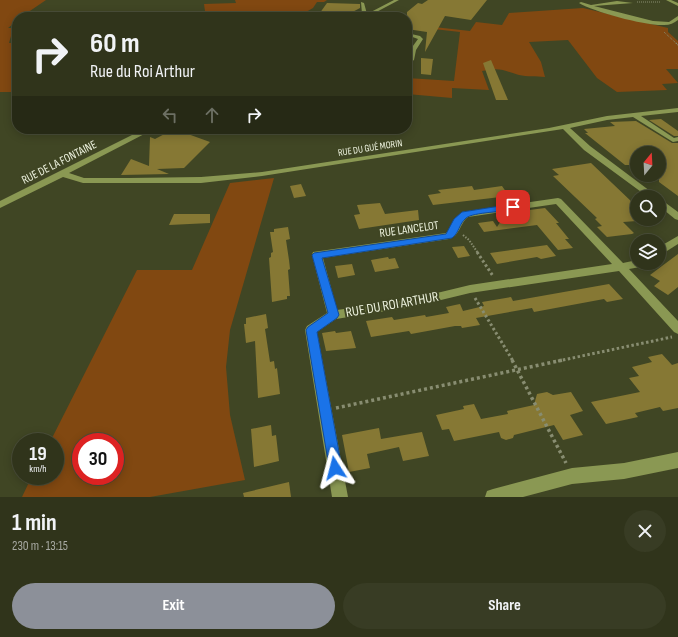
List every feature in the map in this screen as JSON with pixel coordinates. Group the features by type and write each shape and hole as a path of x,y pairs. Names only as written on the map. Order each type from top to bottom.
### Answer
{"street":[{"path":"373,12 397,0"},
{"path":"670,1 678,5"},
{"path":"581,2 588,6 628,17 664,23 670,23 678,17"},
{"path":"588,6 617,2 631,3"},
{"path":"362,3 364,12"},
{"path":"412,35 418,36 421,39 413,50 412,55"},
{"name":"RUE DU GUÉ MORIN","path":"64,174 83,180 201,180 262,174 633,114 678,110"},
{"path":"633,114 672,140 678,139"},
{"path":"564,126 588,148 645,190"},
{"name":"RUE DE LA FONTAINE","path":"0,205 64,174 140,134"},
{"name":"RUE LANCELOT","path":"333,315 317,255 448,236 456,228 457,221 465,214 558,201 568,209 621,267"},
{"path":"666,207 678,217"},
{"path":"666,247 678,239"},
{"name":"RUE DU ROI ARTHUR","path":"340,497 312,330 333,315 412,303 470,289 500,286 630,265"},
{"path":"621,267 678,329"},
{"path":"493,497 572,476 624,471 678,460"}],"path":[{"path":"631,3 670,1"},
{"path":"664,23 663,31 678,45"},
{"path":"456,228 470,240 500,286"},
{"path":"470,289 518,370 572,476"},
{"path":"325,410 678,336"}],"shaded area":[{"path":"0,0 46,0 28,12 12,12 12,25 8,28 12,28 12,36 9,43 12,43 12,92 0,92"},
{"path":"235,0 327,0 324,2 317,2 313,8 306,12 205,11 204,4 236,3"},
{"path":"583,8 668,28 668,32 678,41 678,69 666,69 678,83 662,84 667,90 617,92 597,78 568,40 529,42 541,62 545,77 522,76 493,69 482,71 489,90 452,88 452,98 412,94 412,78 454,81 460,32 412,27 412,25 470,31 476,22 502,25 509,13"},
{"path":"274,178 230,330 226,367 230,415 245,480 150,497 22,497 28,485 64,485 64,433 55,433 137,270 192,270 230,183"}],"building":[{"path":"428,0 487,0 471,20 445,16 425,52 427,32 412,30 412,12 407,12 418,3 422,4"},
{"path":"327,3 360,4 360,8 352,12 321,12"},
{"path":"421,58 433,59 431,75 421,74"},
{"path":"491,60 508,100 496,100 483,63"},
{"path":"661,119 678,131 678,136 674,136 649,120"},
{"path":"636,121 672,143 678,143 678,196 659,182 666,182 666,146 630,146 630,165 625,165 585,133 588,133 584,129 615,126 610,122"},
{"path":"164,134 188,134 210,142 184,168 157,169 169,174 121,175 131,159 149,166 150,137 155,139"},
{"path":"591,163 630,200 630,222 623,222 634,233 607,237 597,227 602,226 595,219 597,218 553,176 559,175 552,169"},
{"path":"301,184 306,196 294,198 290,186"},
{"path":"472,186 474,190 502,186 509,196 433,205 428,195 441,193 438,190"},
{"path":"380,203 385,214 418,210 419,220 359,229 354,215 360,214 357,205"},
{"path":"545,208 559,223 556,223 569,239 565,239 573,248 558,250 537,225 484,232 478,223 493,221 497,227 506,213"},
{"path":"174,214 210,214 210,223 169,225"},
{"path":"288,227 290,239 286,240 290,269 288,270 290,296 287,296 287,299 272,302 269,258 273,252 270,232 274,232 274,229"},
{"path":"547,245 556,256 541,259 537,257 497,264 490,253"},
{"path":"464,246 470,256 458,258 452,247"},
{"path":"678,254 678,287 668,295 654,286 660,281 650,275 657,270 666,270 666,263"},
{"path":"388,257 389,259 395,258 399,268 375,272 371,260"},
{"path":"352,264 355,275 338,278 335,266"},
{"path":"609,284 623,299 607,302 604,299 534,312 532,308 476,318 480,325 462,328 461,326 455,326 411,334 409,331 371,337 366,321 392,317 394,320 425,315 426,317 449,313 446,307 460,304 463,311 484,306 482,302 511,297 513,301"},
{"path":"266,314 268,328 265,329 270,362 274,361 275,369 277,368 280,394 258,398 255,341 246,343 244,324 246,324 246,318"},
{"path":"335,331 336,333 351,331 356,348 326,351 322,333"},
{"path":"662,354 672,365 678,363 678,408 663,411 660,407 635,413 638,417 606,424 591,402 640,392 629,378 639,376 632,367 652,362 648,357"},
{"path":"547,392 553,395 571,392 583,411 570,415 583,435 563,440 554,425 514,435 513,438 506,440 501,438 499,432 454,441 449,429 442,430 436,415 464,409 463,406 474,404 481,419 508,414 507,411 534,405 537,394"},
{"path":"271,425 272,436 276,435 279,461 254,467 251,429"},
{"path":"379,428 381,439 422,432 429,456 403,461 399,447 367,454 370,468 349,472 342,435"},
{"path":"289,482 291,497 244,497 243,493"}],"route":[{"path":"335,468 312,330 333,315 317,255 448,236 452,234 456,228 457,221 465,214 513,207"}]}
